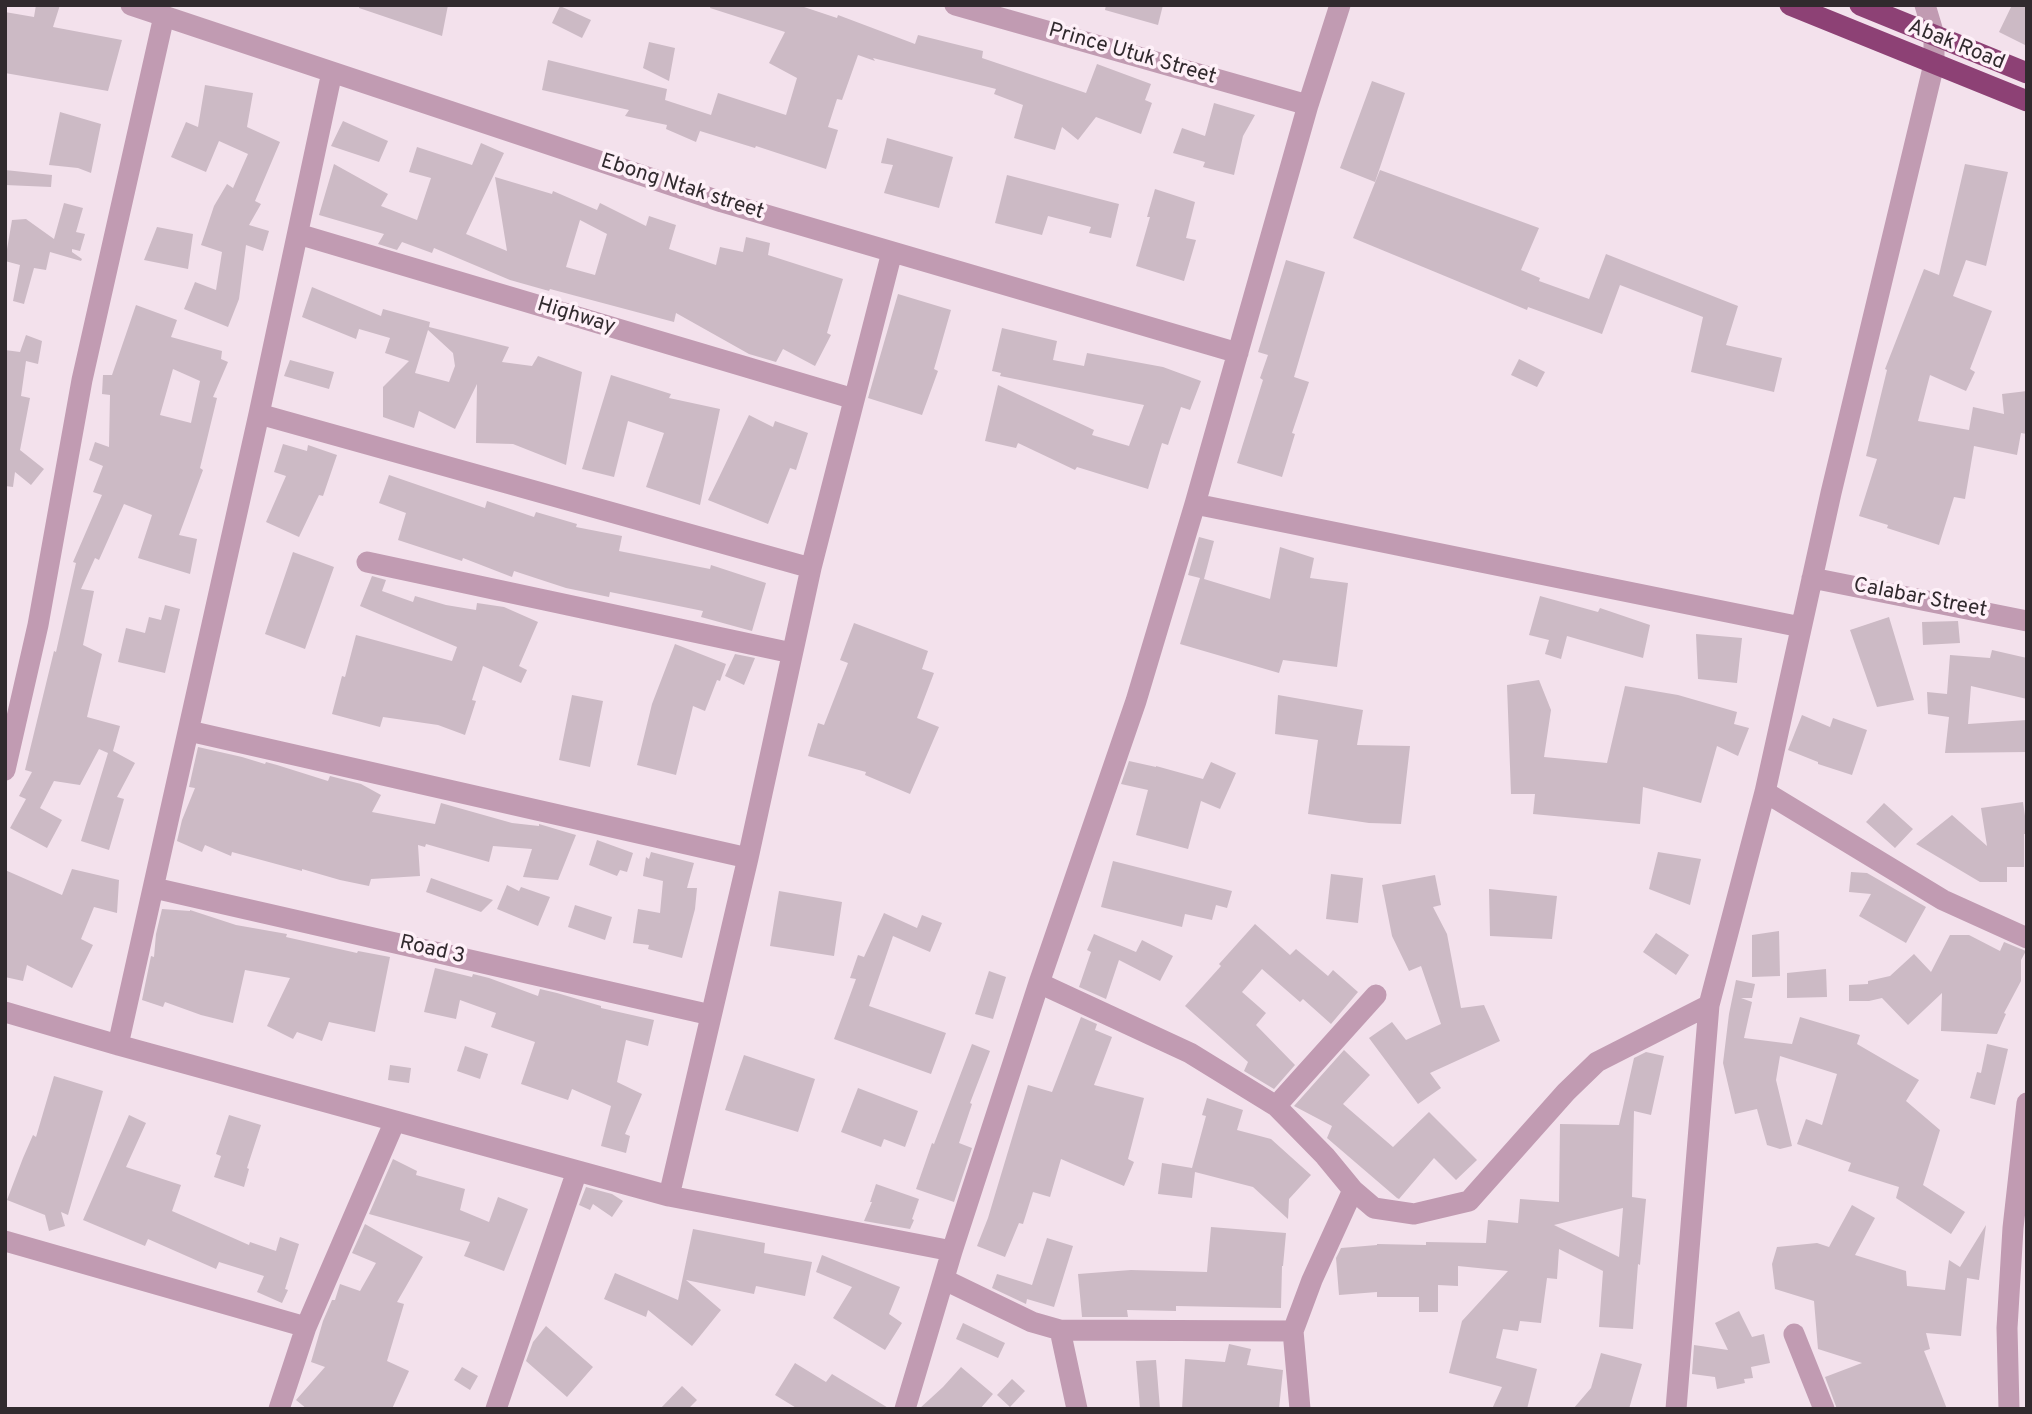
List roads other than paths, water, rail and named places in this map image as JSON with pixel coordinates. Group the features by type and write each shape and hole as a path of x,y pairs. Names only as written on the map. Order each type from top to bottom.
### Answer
{"highway":[{"name":"Abak Road","path":"1790,5 2027,101"},
{"name":"Abak Road","path":"1860,5 2027,73"}],"street":[{"name":"Ebong Ntak street","path":"131,5 722,202 1238,353"},
{"name":"Prince Utuk Street","path":"955,5 1308,105"},
{"path":"905,1409 952,1251 1039,983 1136,701 1308,105 1340,5"},
{"path":"1675,1409 1709,1005 1765,792 1812,578 1934,64 1934,35 1926,5"},
{"path":"5,770 38,625 82,380 164,16"},
{"path":"118,1045 259,415 332,72"},
{"name":"Highway","path":"298,234 854,400"},
{"path":"669,1196 748,858 811,568 892,252"},
{"path":"259,415 811,568"},
{"path":"1195,504 1801,626"},
{"path":"367,562 792,653"},
{"name":"Calabar Street","path":"1812,578 2027,621"},
{"path":"189,731 748,858"},
{"path":"1765,792 1943,900 2027,937"},
{"name":"Road 3","path":"154,888 711,1015"},
{"path":"1039,983 1190,1052 1276,1106 1325,1156 1353,1191 1374,1208 1414,1214 1469,1200 1597,1062 1709,1005"},
{"path":"1276,1106 1376,995"},
{"path":"5,1012 669,1196 952,1251"},
{"path":"2009,1409 2007,1328 2020,1228 2027,1103"},
{"path":"279,1409 306,1327 395,1121"},
{"path":"496,1409 577,1171"},
{"path":"1300,1409 1293,1331 1312,1280 1353,1191"},
{"path":"5,1241 306,1327"},
{"path":"945,1280 1032,1322 1060,1330 1293,1331"},
{"path":"1060,1330 1077,1409"},
{"path":"1794,1334 1824,1409"}]}
